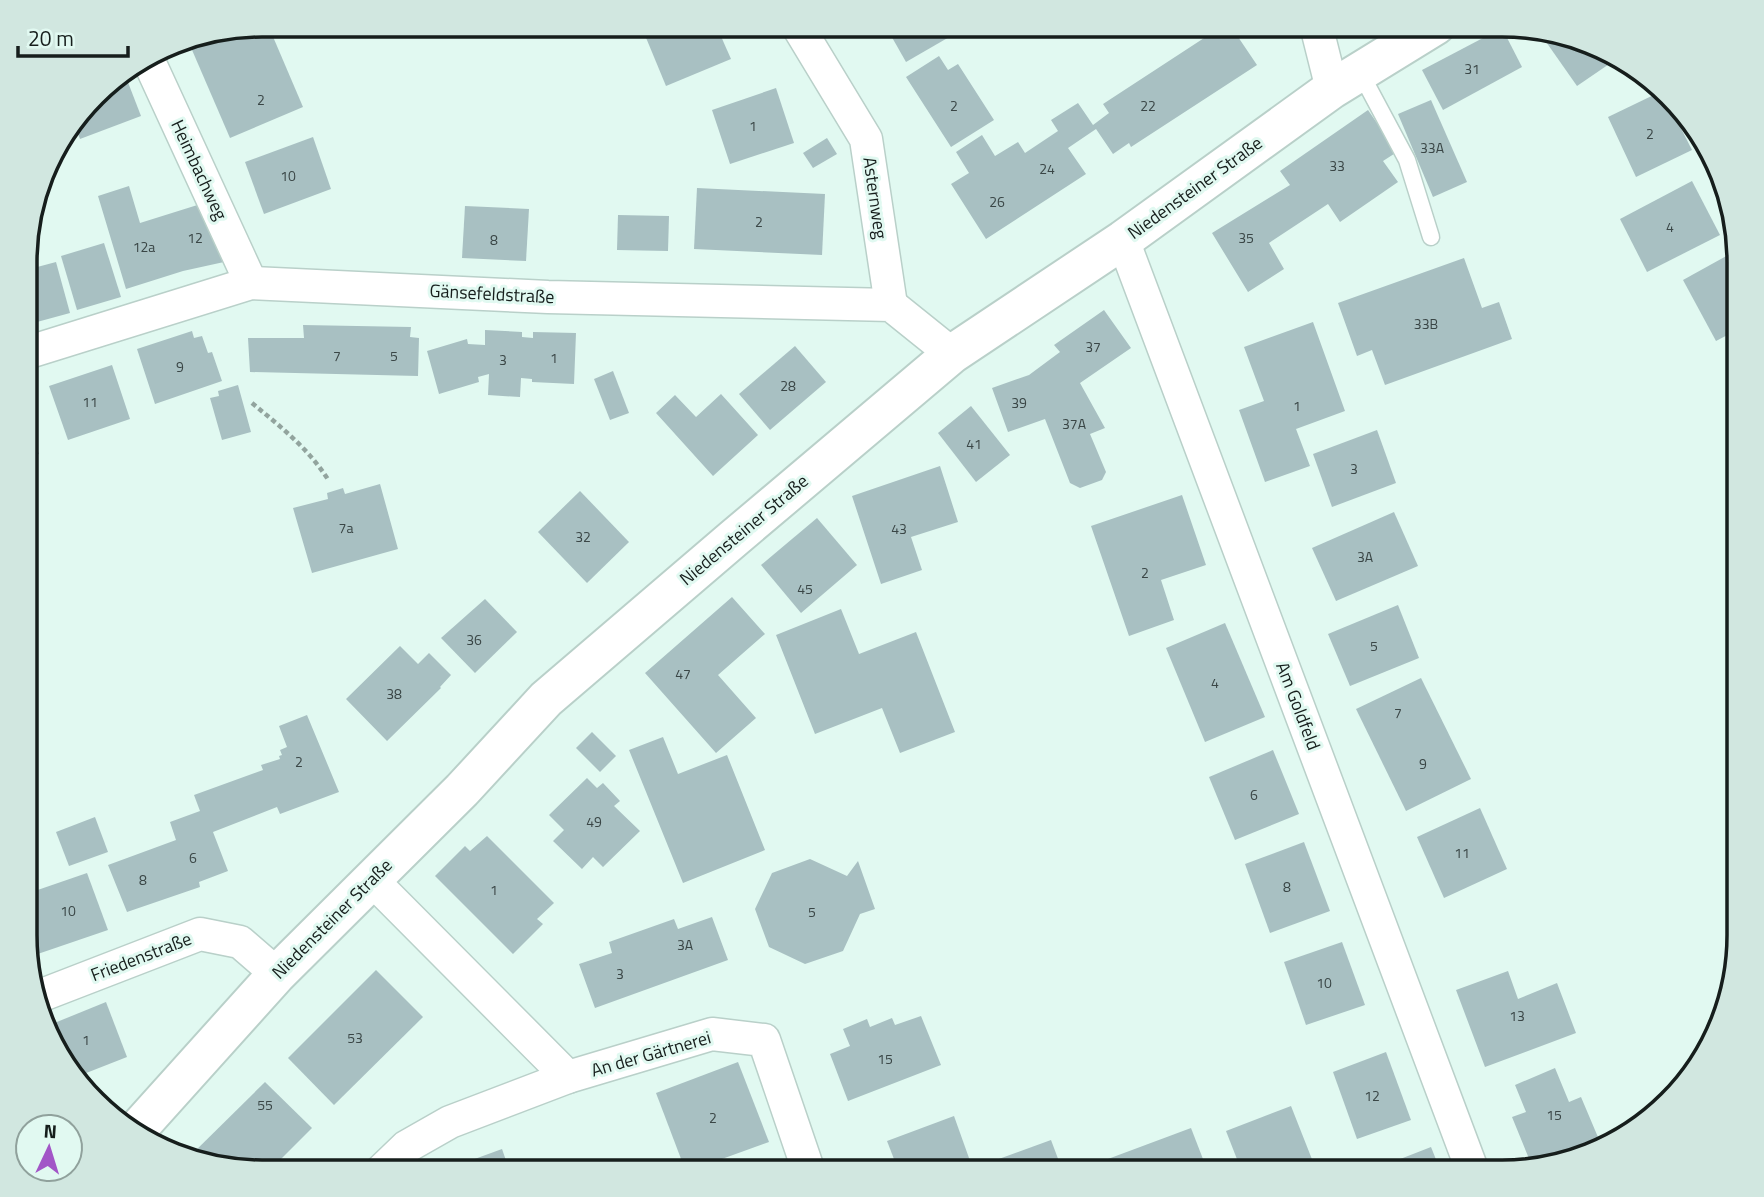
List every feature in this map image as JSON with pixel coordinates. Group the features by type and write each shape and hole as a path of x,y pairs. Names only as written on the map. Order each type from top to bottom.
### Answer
{"main road":[{"name":"Niedensteiner Straße","path":"141,1125 277,974 462,790 546,699 952,354 1123,240 1346,80 1416,37"}],"street":[{"name":"Asternweg","path":"804,37 866,139 891,305"},
{"path":"1323,37 1346,80"},
{"name":"Heimbachweg","path":"152,65 251,283"},
{"name":"Am Goldfeld","path":"1123,240 1468,1160"},
{"name":"Gänsefeldstraße","path":"37,350 251,283 548,298 891,305"},
{"path":"891,305 952,354"},
{"name":"An der Gärtnerei","path":"371,879 568,1077"},
{"name":"Friedenstraße","path":"44,994 200,934 240,942 277,974"},
{"name":"An der Gärtnerei","path":"392,1160 406,1147 450,1122 568,1077 712,1034 764,1040 805,1160"}],"lane":[{"path":"1346,80 1407,160 1431,237"}],"path":[{"path":"252,404 282,427 316,461 329,481"}],"building":[{"path":"273,37 303,107 230,138 191,48 232,39"},
{"path":"646,37 721,37 731,59 666,86"},
{"path":"892,37 949,37 906,62"},
{"path":"1206,37 1238,37 1257,65 1131,147 1129,143 1113,154 1096,129 1068,148 1086,174 986,239 951,184 969,173 956,152 982,135 995,156 1018,142 1025,153 1058,131 1051,120 1078,103 1093,125 1109,113 1103,104"},
{"path":"1485,37 1507,37 1522,67 1443,110 1422,70"},
{"path":"1546,41 1589,54 1609,64 1577,86"},
{"path":"939,56 948,70 958,64 994,120 951,147 906,77"},
{"path":"128,82 141,116 80,139 78,133 83,125 113,93"},
{"path":"776,88 794,143 730,164 712,110"},
{"path":"1653,95 1677,120 1692,150 1636,177 1608,117"},
{"path":"1431,100 1467,182 1433,197 1398,114"},
{"path":"1368,110 1397,152 1383,161 1398,182 1340,222 1328,204 1269,243 1284,269 1248,292 1212,233 1290,185 1280,171"},
{"path":"313,137 331,189 264,214 245,162"},
{"path":"827,138 837,154 813,168 803,153"},
{"path":"1692,181 1720,235 1647,272 1620,219"},
{"path":"129,186 140,223 207,202 224,262 183,271 126,289 98,196"},
{"path":"697,188 825,194 822,255 694,249"},
{"path":"465,206 529,209 526,261 462,258"},
{"path":"618,215 669,216 668,251 617,250"},
{"path":"104,243 121,297 77,310 61,256"},
{"path":"1727,256 1727,335 1716,341 1683,280"},
{"path":"1464,258 1482,308 1499,302 1512,339 1385,385 1372,350 1357,356 1338,303"},
{"path":"56,262 70,313 37,322 37,267"},
{"path":"1104,310 1131,348 1080,383 1105,428 1090,434 1106,472 1102,480 1080,488 1070,483 1045,419 1008,432 992,388 1029,375 1060,352 1054,345"},
{"path":"1313,322 1345,411 1296,429 1310,466 1265,482 1239,410 1264,401 1244,347"},
{"path":"303,325 411,327 410,337 419,338 418,376 250,372 248,338 304,338"},
{"path":"485,330 522,332 522,337 533,338 533,332 576,333 574,384 532,382 532,379 521,378 520,397 488,395 489,374 478,377 479,382 439,394 427,351 467,339 468,344 485,345"},
{"path":"192,331 194,338 202,336 208,353 212,352 222,381 155,404 137,349"},
{"path":"795,346 826,382 770,430 739,394"},
{"path":"112,365 130,419 68,440 49,386"},
{"path":"613,371 629,413 610,420 594,379"},
{"path":"238,385 251,432 222,440 210,398 219,396 218,391"},
{"path":"721,394 758,435 713,476 656,413 675,395 696,417"},
{"path":"971,406 1010,455 976,482 938,433"},
{"path":"1377,430 1396,483 1332,507 1313,454"},
{"path":"940,466 958,522 911,537 922,570 881,584 852,496"},
{"path":"380,484 398,549 312,573 293,508 328,499 327,493 343,488 345,494"},
{"path":"580,491 629,542 587,583 538,532"},
{"path":"1182,495 1206,565 1161,580 1174,620 1129,636 1091,526"},
{"path":"1394,512 1418,566 1336,601 1312,548"},
{"path":"817,518 857,565 801,613 761,565"},
{"path":"732,597 765,634 718,675 756,718 716,753 645,673"},
{"path":"485,599 517,632 475,673 441,638"},
{"path":"1398,605 1419,658 1350,686 1328,634"},
{"path":"841,609 859,654 916,632 955,732 900,753 882,708 815,734 776,635"},
{"path":"1225,623 1265,717 1205,742 1166,648"},
{"path":"400,646 418,664 429,653 451,675 387,741 346,699"},
{"path":"1421,678 1471,779 1406,811 1356,709"},
{"path":"307,715 339,792 280,814 277,807 213,832 228,871 199,882 200,887 127,912 108,865 176,840 170,822 200,811 194,795 263,770 261,765 280,759 280,750 287,747 279,726"},
{"path":"592,732 616,756 600,772 576,748"},
{"path":"663,737 678,774 727,755 765,850 683,883 629,750"},
{"path":"1273,750 1299,814 1235,840 1209,777"},
{"path":"587,778 597,788 603,783 620,801 614,806 640,831 603,867 593,857 582,869 553,841 564,830 549,815"},
{"path":"1480,808 1507,869 1444,898 1417,837"},
{"path":"95,817 108,852 69,866 56,832"},
{"path":"487,836 554,903 537,919 543,924 513,954 435,876 465,846 470,851"},
{"path":"1304,842 1330,911 1270,933 1245,864"},
{"path":"810,859 847,876 858,861 875,909 860,914 843,951 805,964 769,947 755,909 772,873"},
{"path":"87,873 108,930 38,954 37,890"},
{"path":"712,917 728,960 595,1008 579,964 612,953 609,942 674,919 678,929"},
{"path":"1342,942 1365,1005 1306,1025 1284,962"},
{"path":"376,970 423,1017 334,1105 288,1058"},
{"path":"1508,971 1518,999 1557,983 1576,1033 1485,1067 1456,990"},
{"path":"106,1002 127,1057 85,1074 54,1023"},
{"path":"921,1016 941,1065 848,1101 830,1054 850,1046 843,1029 867,1019 870,1027 892,1018 895,1025"},
{"path":"1386,1052 1411,1120 1357,1139 1333,1072"},
{"path":"738,1062 769,1142 719,1160 681,1160 656,1093"},
{"path":"1555,1068 1569,1102 1581,1097 1599,1138 1575,1148 1529,1158 1512,1117 1526,1112 1515,1085"},
{"path":"265,1082 312,1128 280,1160 247,1160 196,1150"},
{"path":"1291,1106 1312,1160 1237,1160 1226,1131"},
{"path":"954,1116 970,1160 894,1160 887,1141"},
{"path":"1191,1128 1203,1160 1105,1160"},
{"path":"1051,1140 1058,1160 996,1160"},
{"path":"1431,1147 1436,1160 1398,1160"},
{"path":"502,1149 506,1160 472,1160"}]}
